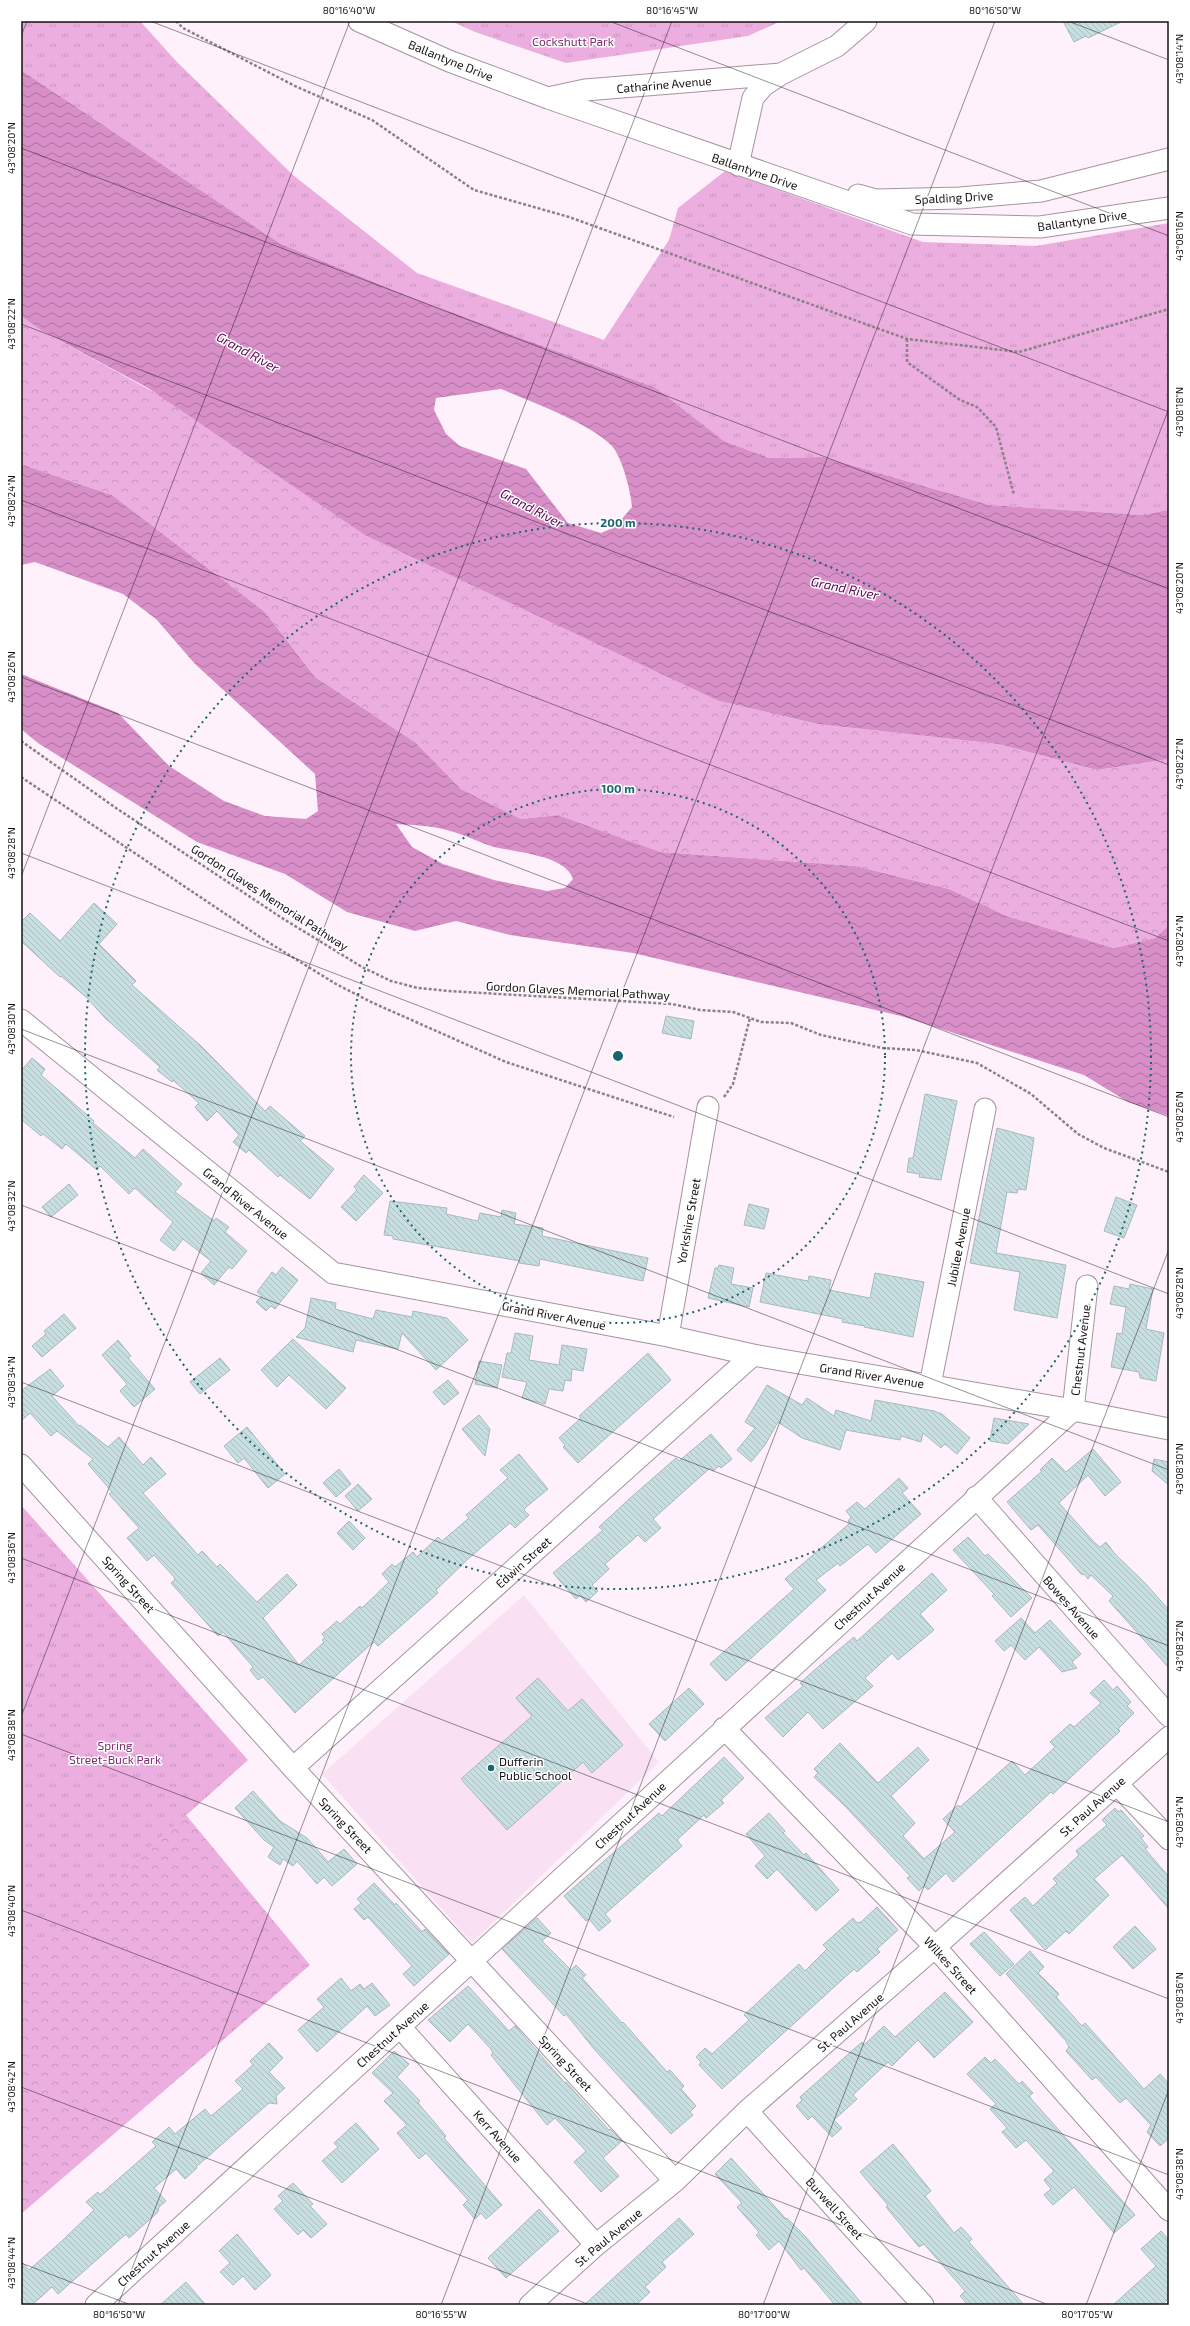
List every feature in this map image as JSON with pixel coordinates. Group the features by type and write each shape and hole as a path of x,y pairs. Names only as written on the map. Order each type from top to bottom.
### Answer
{"street":[{"name":"Ballantyne Drive","path":"358,21 449,61 548,98 912,224 1040,227 1169,208"},
{"name":"Catharine Avenue","path":"738,165 753,98 763,86 781,74 837,46 866,21"},
{"name":"Catharine Avenue","path":"548,98 585,90 781,74"},
{"name":"Spalding Drive","path":"738,165 876,200 884,200 960,198 1041,191 1169,159"},
{"name":"Grand River Avenue","path":"21,1020 333,1273 668,1336 753,1355 1073,1410 1169,1429"},
{"name":"Yorkshire Street","path":"668,1336 708,1107"},
{"name":"Jubilee Avenue","path":"930,1385 986,1108"},
{"name":"Chestnut Avenue","path":"96,2305 724,1728 1073,1410 1087,1286"},
{"name":"Edwin Street","path":"293,1768 753,1355"},
{"name":"Spring Street","path":"21,1465 293,1768 675,2182"},
{"name":"Bowes Avenue","path":"976,1498 1169,1716"},
{"name":"Wilkes Street","path":"724,1728 935,1947 1169,2210"},
{"name":"St. Paul Avenue","path":"530,2305 596,2246 675,2182 748,2111 935,1947 1169,1737"},
{"path":"1117,1784 1169,1840"},
{"name":"Kerr Avenue","path":"400,2027 596,2246"},
{"name":"Burwell Street","path":"748,2111 923,2305"}],"path":[{"path":"176,21 183,28 295,86 372,120 474,190 568,217 907,339 1019,352 1169,309"},
{"path":"907,339 907,362 960,400 977,407 996,427 1014,495"},
{"name":"Gordon Glaves Memorial Pathway","path":"21,741 116,808 282,918 362,967 391,981 418,988 448,992 672,1004 700,1010 733,1012 761,1022 791,1023 821,1035 875,1046 916,1050 977,1063 1031,1094 1078,1134 1097,1145 1169,1172"},
{"path":"21,777 250,931 357,995 438,1034 506,1062 674,1117"},
{"path":"708,1107 722,1099 733,1084 750,1018"}],"shaded area":[{"name":"Dufferin Public School","path":"524,1595 659,1762 472,1943 322,1774"}],"green space":[{"path":"21,21 140,21 176,61 293,175 417,273 604,340 669,240 678,208 725,171 923,242 1036,246 1169,223 1169,514 1144,515 990,505 823,457 769,458 724,441 656,388 411,297 281,244 21,70"},
{"name":"Cockshutt Park","path":"451,21 781,21 748,36 566,63 475,32"},
{"path":"495,21 613,21 572,33 522,30"},
{"path":"21,316 42,331 719,701 817,724 998,744 1097,770 1169,759 1169,925 1155,938 1114,948 1007,916 949,889 855,866 659,852 558,815 521,819 461,789 415,742 315,677 265,612 112,495 21,464"},
{"name":"Spring Street-Buck Park","path":"21,1505 248,1760 39,1947 21,1928"},
{"path":"186,1815 310,1965 21,2214 21,1928 39,1946"}],"water":[{"name":"Grand River","path":"21,70 281,244 411,297 656,388 724,441 769,458 823,457 990,505 1144,515 1169,510 1169,759 1097,770 998,744 817,724 719,701 365,535 148,388 42,331 21,316","holes":["501,389 575,421 602,437 612,446 616,451 625,475 632,507 615,527 601,533 568,523 526,469 460,446 446,434 434,410 436,398"]},
{"path":"21,464 112,495 265,612 315,677 415,742 461,789 521,819 558,815 660,852 855,866 949,889 1007,916 1114,948 1155,938 1169,925 1169,1116 1128,1102 1084,1075 901,1016 633,953 510,935 456,921 415,931 347,912 285,874 197,842 38,743 21,729 21,674 118,713 169,766 224,801 265,816 306,819 318,811 315,774 195,664 156,619 123,594 35,562 21,565","holes":["396,824 426,826 442,829 494,847 539,856 561,865 568,871 573,879 565,888 547,891 494,880 443,864 412,847"]}],"building":[{"path":"1063,21 1123,21 1088,38 1086,36 1074,42"},
{"path":"94,903 117,924 99,944 136,981 132,985 201,1046 265,1111 270,1106 305,1136 300,1141 334,1169 310,1199 280,1175 278,1177 249,1150 246,1153 233,1142 239,1135 217,1111 207,1121 195,1107 199,1103 173,1080 172,1082 157,1070 160,1067 105,1018 86,997 61,976 60,977 21,941 21,922 30,913 60,941"},
{"path":"666,1016 694,1021 691,1039 662,1033"},
{"path":"32,1058 45,1069 41,1075 94,1121 93,1123 135,1158 143,1149 182,1184 175,1192 214,1221 216,1218 229,1227 225,1232 247,1251 232,1269 229,1267 214,1285 201,1273 211,1261 183,1239 174,1251 160,1240 173,1222 135,1188 129,1194 100,1166 97,1170 66,1144 62,1149 43,1134 41,1136 21,1119 21,1071"},
{"path":"925,1094 957,1101 941,1180 919,1177 920,1174 907,1172 909,1158 913,1158"},
{"path":"997,1128 1034,1138 1026,1190 1018,1189 1017,1193 1007,1192 996,1253 1066,1265 1057,1318 1014,1310 1020,1272 970,1263"},
{"path":"364,1175 383,1193 356,1221 341,1207 357,1190 354,1187"},
{"path":"69,1184 78,1195 51,1217 42,1207"},
{"path":"1116,1197 1137,1205 1124,1238 1104,1231"},
{"path":"390,1201 447,1208 446,1214 478,1221 480,1213 501,1217 502,1210 516,1213 514,1224 543,1228 542,1236 648,1258 643,1281 540,1259 539,1266 519,1263 520,1261 393,1239 393,1236 384,1235"},
{"path":"749,1204 769,1209 764,1229 744,1225"},
{"path":"719,1265 734,1268 731,1284 753,1288 749,1307 708,1298 715,1268 718,1268"},
{"path":"282,1267 298,1280 275,1309 271,1306 266,1311 256,1302 262,1296 257,1292 272,1272 276,1275"},
{"path":"766,1273 808,1281 809,1276 831,1280 829,1290 870,1298 875,1273 924,1282 913,1337 842,1322 843,1319 760,1302"},
{"path":"1130,1284 1153,1289 1146,1329 1164,1333 1156,1381 1140,1378 1139,1372 1111,1367 1117,1333 1122,1334 1126,1307 1110,1304 1114,1286 1129,1289"},
{"path":"311,1298 336,1303 335,1309 373,1319 376,1310 412,1317 413,1311 447,1318 468,1340 436,1370 402,1333 398,1349 356,1340 353,1352 296,1337 305,1328"},
{"path":"64,1314 76,1328 42,1357 32,1346 46,1334 44,1331"},
{"path":"515,1333 533,1336 529,1360 559,1365 562,1345 587,1349 583,1371 572,1369 571,1381 565,1380 563,1391 549,1389 545,1404 522,1398 527,1382 502,1377 507,1353 511,1353"},
{"path":"293,1339 346,1388 326,1409 289,1375 277,1387 261,1370"},
{"path":"118,1340 131,1356 128,1358 155,1389 134,1407 120,1391 127,1384 102,1355"},
{"path":"648,1353 671,1380 578,1463 563,1447 565,1445 559,1438 581,1418 579,1416"},
{"path":"220,1358 230,1370 200,1394 190,1382"},
{"path":"479,1361 502,1365 497,1388 475,1384"},
{"path":"50,1369 64,1386 52,1396 79,1426 80,1425 108,1447 119,1437 143,1465 151,1457 166,1474 143,1493 198,1555 202,1551 217,1567 220,1564 257,1602 287,1574 297,1585 263,1618 299,1665 324,1642 322,1640 325,1638 322,1634 337,1621 340,1624 360,1606 362,1608 389,1582 382,1574 392,1564 395,1567 413,1552 417,1557 438,1537 442,1541 469,1518 466,1515 508,1478 500,1470 519,1454 548,1489 525,1508 524,1510 529,1515 515,1528 510,1523 468,1559 436,1590 438,1593 419,1610 378,1646 374,1642 369,1646 295,1713 263,1677 258,1680 250,1670 253,1667 223,1632 218,1636 171,1583 175,1580 174,1577 154,1555 147,1561 127,1538 139,1528 109,1494 112,1492 88,1464 93,1459 57,1431 51,1436 30,1413 21,1421 21,1391"},
{"path":"448,1380 459,1393 444,1405 433,1392"},
{"path":"767,1385 802,1405 807,1398 834,1416 836,1410 871,1421 875,1400 934,1411 942,1414 970,1438 957,1454 945,1444 941,1448 923,1433 921,1442 901,1436 900,1440 846,1430 840,1450 802,1438 778,1422 765,1445 751,1462 737,1450 755,1428 745,1422"},
{"path":"479,1415 490,1429 485,1456 462,1429"},
{"path":"994,1418 1029,1424 1008,1444 990,1441"},
{"path":"247,1427 285,1474 268,1488 244,1458 238,1463 224,1446"},
{"path":"711,1434 732,1459 721,1468 719,1466 713,1471 710,1468 653,1519 661,1528 645,1542 638,1535 605,1564 609,1569 592,1585 598,1591 586,1602 580,1595 576,1599 553,1573 603,1530 599,1527 628,1500 676,1458 679,1461"},
{"path":"1093,1449 1121,1482 1105,1496 1088,1475 1059,1503 1100,1547 1106,1542 1115,1554 1145,1583 1169,1610 1169,1668 1109,1601 1113,1596 1091,1575 1088,1579 1084,1574 1082,1575 1038,1525 1031,1530 1007,1502 1042,1471 1040,1470 1052,1458 1066,1472"},
{"path":"1154,1459 1169,1462 1169,1485 1152,1471"},
{"path":"339,1469 351,1484 336,1497 323,1483"},
{"path":"899,1478 908,1488 902,1493 921,1514 876,1553 868,1544 840,1566 838,1563 816,1580 826,1590 726,1681 710,1664 794,1589 785,1579 850,1523 848,1521 851,1517 846,1511 857,1502 865,1509"},
{"path":"358,1484 372,1499 358,1511 345,1496"},
{"path":"349,1521 365,1538 353,1550 337,1533"},
{"path":"968,1537 985,1556 988,1554 1032,1598 1011,1617 992,1596 994,1594 953,1550"},
{"path":"932,1573 947,1590 920,1614 934,1630 898,1660 892,1653 865,1678 873,1686 823,1729 808,1712 783,1737 765,1718 803,1686 800,1683 818,1667 854,1637 857,1641"},
{"path":"1021,1618 1035,1633 1050,1620 1081,1654 1072,1662 1077,1668 1062,1672 1039,1647 1025,1660 1011,1645 1004,1651 995,1641"},
{"path":"538,1678 568,1711 582,1699 623,1745 592,1773 583,1762 507,1830 461,1779 532,1716 516,1698"},
{"path":"1104,1680 1113,1690 1117,1686 1131,1702 1127,1706 1134,1713 1118,1729 1120,1731 1053,1794 1051,1792 953,1882 946,1873 928,1890 924,1886 919,1891 907,1878 910,1876 845,1806 814,1777 818,1773 814,1769 840,1743 878,1783 918,1747 929,1760 891,1796 915,1823 903,1836 924,1859 955,1832 943,1819 958,1805 960,1807 1012,1761 1025,1775 1055,1747 1050,1742 1070,1724 1074,1727 1101,1703 1090,1693"},
{"path":"689,1688 704,1704 665,1741 649,1724"},
{"path":"724,1757 744,1778 721,1800 724,1803 706,1818 704,1815 677,1840 682,1846 605,1914 611,1921 599,1931 589,1919 586,1921 564,1896 659,1813 662,1816"},
{"path":"253,1791 280,1821 307,1838 328,1862 344,1849 357,1864 332,1886 324,1877 317,1884 297,1861 293,1866 283,1859 280,1865 268,1857 274,1847 264,1840 235,1808"},
{"path":"1115,1808 1118,1812 1121,1810 1144,1836 1141,1838 1148,1847 1145,1849 1169,1877 1169,1909 1122,1855 1094,1879 1109,1895 1069,1934 1066,1931 1045,1950 1010,1910 1025,1897 1033,1906 1057,1883 1053,1879 1079,1855 1076,1851 1107,1825 1102,1820"},
{"path":"769,1813 785,1831 783,1833 804,1855 806,1853 839,1890 816,1911 777,1869 767,1879 755,1866 765,1856 746,1834"},
{"path":"374,1883 395,1905 396,1903 422,1932 425,1929 449,1954 414,1986 403,1974 412,1966 368,1917 364,1920 354,1909 361,1903 357,1899"},
{"path":"877,1907 898,1930 877,1949 880,1952 857,1972 854,1969 722,2089 699,2065 701,2062 696,2057 705,2048 712,2054 749,2020 744,2015 799,1964 805,1971 827,1949 823,1945 853,1918 857,1923 861,1922"},
{"path":"537,1918 551,1933 542,1941 571,1970 576,1965 586,1975 582,1978 667,2072 670,2070 684,2086 681,2089 696,2106 690,2112 693,2115 671,2134 594,2049 566,2014 564,2016 502,1949"},
{"path":"1135,1926 1156,1949 1133,1969 1113,1947"},
{"path":"984,1932 1014,1964 1000,1976 970,1944"},
{"path":"1030,1951 1044,1967 1038,1973 1059,1994 1056,1997 1082,2026 1085,2023 1144,2089 1160,2074 1169,2084 1169,2138 1160,2146 1147,2132 1151,2125 1126,2098 1120,2103 1096,2077 1092,2080 1066,2051 1069,2047 1066,2041 1006,1974"},
{"path":"341,1978 351,1991 360,1984 364,1989 372,1983 390,2005 375,2016 367,2006 317,2052 298,2030 324,2007 317,1999"},
{"path":"468,1986 509,2031 515,2026 565,2083 566,2082 609,2130 610,2129 622,2141 603,2158 619,2176 601,2192 574,2162 586,2151 555,2118 547,2125 491,2055 493,2053 490,2048 468,2024 450,2042 428,2020"},
{"path":"945,1992 973,2022 934,2058 918,2040 892,2066 888,2062 853,2095 857,2099 834,2120 842,2128 832,2137 812,2116 808,2120 796,2106 802,2100 800,2097 862,2042 864,2045 884,2026 895,2037"},
{"path":"269,2043 283,2058 269,2072 285,2088 276,2096 277,2104 269,2103 196,2167 197,2168 185,2179 176,2169 154,2188 166,2201 159,2207 158,2212 129,2238 126,2234 58,2294 52,2287 32,2305 21,2305 21,2261 29,2270 63,2240 94,2210 86,2202 98,2192 100,2195 156,2146 152,2142 169,2127 175,2134 205,2109 211,2116 243,2089 235,2081 253,2065 250,2061"},
{"path":"394,2051 409,2064 397,2077 420,2101 418,2103 446,2136 444,2138 502,2205 486,2219 481,2213 475,2219 463,2205 468,2200 426,2153 419,2159 397,2133 407,2125 384,2101 393,2093 372,2073"},
{"path":"985,2057 991,2063 995,2059 1019,2084 1022,2081 1033,2093 1029,2096 1032,2100 1135,2215 1114,2233 1074,2187 1053,2205 1044,2195 1051,2189 1044,2180 1054,2171 1026,2140 1016,2148 1002,2132 1007,2128 990,2109 996,2104 967,2074"},
{"path":"356,2123 379,2149 342,2183 322,2161 338,2147 334,2143"},
{"path":"893,2144 931,2191 925,2196 954,2233 961,2227 972,2239 969,2242 1024,2305 968,2305 960,2296 965,2291 924,2244 919,2247 886,2207 888,2205 860,2172"},
{"path":"731,2158 786,2219 787,2218 806,2237 863,2305 835,2305 804,2268 801,2270 779,2241 769,2250 756,2235 759,2232 737,2207 742,2203 715,2174"},
{"path":"293,2183 313,2204 310,2206 327,2224 311,2238 303,2230 298,2235 274,2209 283,2201 278,2196"},
{"path":"539,2209 559,2231 506,2278 488,2258"},
{"path":"679,2218 694,2234 662,2262 666,2267 645,2287 650,2292 636,2305 584,2305"},
{"path":"1161,2231 1169,2240 1169,2298 1162,2305 1113,2305 1156,2266 1141,2249"},
{"path":"237,2234 271,2275 255,2290 243,2276 233,2285 220,2272 230,2263 219,2251"},
{"path":"186,2282 206,2305 160,2305"}],"place":[{"name":"Dufferin Public School","path":"491,1768"}]}
